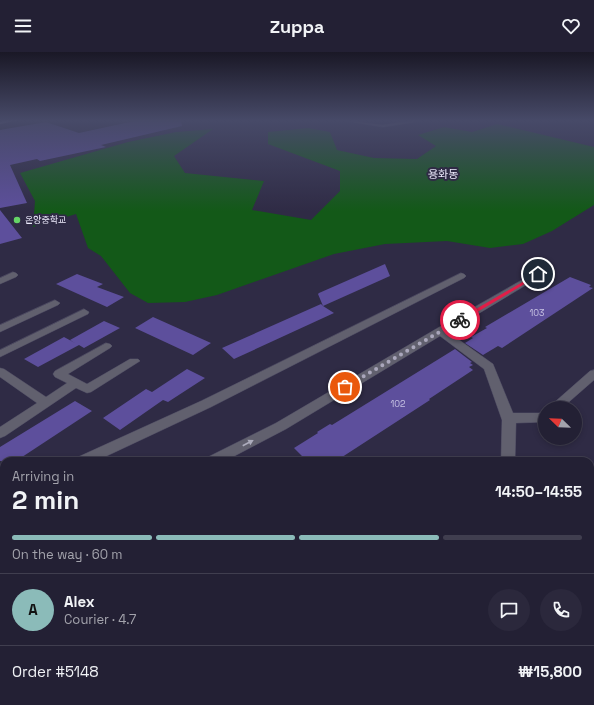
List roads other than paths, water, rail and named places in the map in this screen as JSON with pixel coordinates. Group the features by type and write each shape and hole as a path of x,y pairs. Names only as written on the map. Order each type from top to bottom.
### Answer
{"street":[{"path":"221,457 281,426 538,274"},
{"path":"0,281 13,275"},
{"path":"92,457 206,404 461,276"},
{"path":"0,329 55,303"},
{"path":"0,354 84,312"},
{"path":"440,331 489,367 508,418 508,457"},
{"path":"106,346 59,374 87,389 134,361"},
{"path":"0,372 46,403"},
{"path":"562,401 594,374"},
{"path":"0,433 76,383"},
{"path":"508,418 538,418"}],"place":[{"name":"온양중학교","path":"17,220"}],"district":[{"name":"용화동","path":"443,174"}]}
